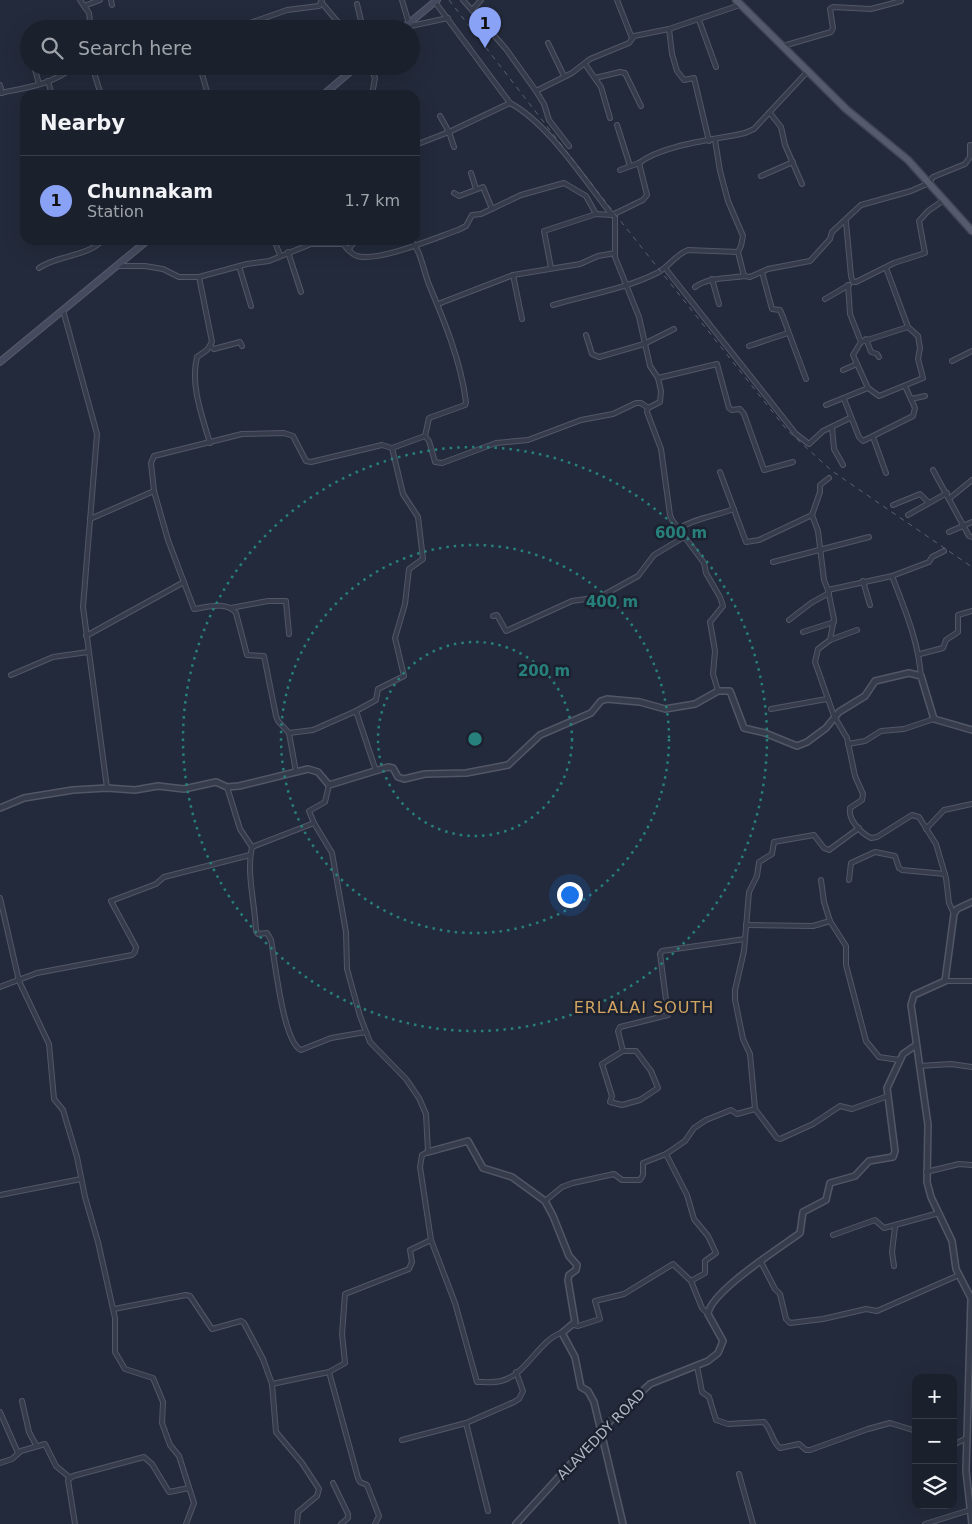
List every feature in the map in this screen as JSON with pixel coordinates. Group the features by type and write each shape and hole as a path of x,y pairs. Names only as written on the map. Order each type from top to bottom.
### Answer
{"main road":[{"path":"412,20 436,1"},
{"path":"738,2 809,70 846,109 908,160 972,231"},
{"path":"331,90 347,75"},
{"path":"0,362 142,245"}],"street":[{"path":"80,0 92,20"},
{"path":"84,6 100,0"},
{"path":"111,0 112,5"},
{"path":"402,0 404,20"},
{"path":"463,0 506,49 544,104 549,120 569,146"},
{"path":"472,10 481,0"},
{"path":"617,0 632,38"},
{"path":"783,46 831,32 833,28 830,9 833,7 879,8 902,0"},
{"path":"259,20 287,10 319,6 321,1 336,20"},
{"path":"436,1 510,103 525,110 547,133 614,215 615,253 625,286 639,317 650,366 658,378 662,396 660,402 648,408"},
{"path":"536,91 590,59 629,43 632,38 699,20 738,2"},
{"path":"357,4 361,20"},
{"path":"420,23 448,18"},
{"path":"699,20 716,67"},
{"path":"669,29 677,71 684,80 694,78 709,141"},
{"path":"548,43 564,76"},
{"path":"584,64 601,87 610,118"},
{"path":"620,170 667,150 745,133 762,123 809,70"},
{"path":"595,78 620,72 625,73 641,106"},
{"path":"36,75 39,84"},
{"path":"0,85 1,93 39,84 63,75"},
{"path":"95,75 99,90"},
{"path":"202,75 205,90"},
{"path":"373,90 374,75"},
{"path":"48,81 51,90"},
{"path":"420,143 449,132 510,103"},
{"path":"770,113 781,127 802,184"},
{"path":"440,116 449,132 454,147"},
{"path":"617,125 630,166"},
{"path":"715,140 720,171 728,201 742,236 738,252 744,276"},
{"path":"695,287 703,282 744,276 750,277 768,268 810,261 830,239 832,232 846,222 861,205 890,198 929,183 933,177 965,164 970,157 970,145 972,145"},
{"path":"761,176 793,162"},
{"path":"550,268 544,231 596,214 614,215 646,197 639,163"},
{"path":"471,173 476,190"},
{"path":"420,243 466,226 472,215 492,209 521,195 564,183 586,196 596,214"},
{"path":"454,193 459,196 483,187 492,209"},
{"path":"825,299 853,282 925,253 919,221 928,211 944,200"},
{"path":"846,222 853,282"},
{"path":"39,268 46,263 84,251 95,245"},
{"path":"276,245 280,255"},
{"path":"117,266 145,266 163,269 179,277 199,277 239,266 269,261 307,245"},
{"path":"344,245 348,250 359,256 393,253 415,245 448,330 466,402 465,405 429,418 424,436"},
{"path":"348,250 354,245"},
{"path":"553,305 625,286 665,268 681,253 688,250 738,252"},
{"path":"288,252 301,292"},
{"path":"438,304 513,274 580,264 598,256 615,253"},
{"path":"239,266 251,306"},
{"path":"665,268 796,434 809,444 823,431 850,418"},
{"path":"886,268 908,327 918,336 920,353 918,359 923,378 879,396 868,388 853,355 861,342 866,339 908,327"},
{"path":"762,272 772,309 780,310 806,379"},
{"path":"513,274 522,319"},
{"path":"199,277 212,342 210,346 197,356 195,378 198,404 210,443"},
{"path":"712,280 719,304"},
{"path":"848,285 850,314 861,342"},
{"path":"63,310 97,434 82,607 107,788"},
{"path":"586,335 595,357 644,344 674,329"},
{"path":"749,346 788,333"},
{"path":"866,339 871,352 879,357"},
{"path":"210,346 214,349 240,342 242,346"},
{"path":"952,361 972,351"},
{"path":"658,378 717,364 729,408 740,410 744,414 764,470 793,462"},
{"path":"843,370 857,364"},
{"path":"844,399 850,418 862,440 872,437 913,416 915,408 904,386"},
{"path":"826,405 868,388"},
{"path":"911,399 925,396"},
{"path":"424,436 429,441 435,462 442,463 496,443 528,440 581,420 613,414 636,403 641,403 648,408 661,449 670,515 678,529 704,563 706,573 723,606 710,622 715,651 713,674 718,691"},
{"path":"832,427 834,449 843,465"},
{"path":"289,634 286,601 268,601 231,608 224,606 194,608 168,540 154,491 151,463 154,456 242,434 284,432 293,436 306,460 311,462 382,445 392,448 424,436"},
{"path":"872,437 886,473"},
{"path":"289,733 314,730 356,711 376,700 378,689 404,676 395,638 405,604 409,569 423,559 418,517 403,494 392,448"},
{"path":"933,470 950,498 969,536 972,537"},
{"path":"720,472 742,536 748,542 812,515"},
{"path":"829,478 820,485 820,492 812,515 821,548 824,580 829,592 834,622 830,640"},
{"path":"950,498 972,480"},
{"path":"90,519 154,491"},
{"path":"908,514 947,493"},
{"path":"893,505 920,494 928,502"},
{"path":"678,529 701,518 714,517 734,509"},
{"path":"949,532 972,522"},
{"path":"493,616 497,615 501,619 506,631 572,600 600,597 638,576 654,555 684,537"},
{"path":"773,562 869,537"},
{"path":"789,620 829,592 863,581 892,576 929,562 932,557 944,551"},
{"path":"892,576 908,614 920,654 922,676 934,719"},
{"path":"863,581 870,605"},
{"path":"86,636 184,582"},
{"path":"231,608 236,613 247,655 264,656 276,716 289,733 296,772"},
{"path":"920,654 943,648 946,640 958,632 958,615 972,611"},
{"path":"803,632 834,622"},
{"path":"857,630 830,640 818,649 815,662 834,716 845,732 855,776 863,797 850,811 853,822 868,837 877,837 912,815 918,817 936,844 949,903 954,914"},
{"path":"11,675 53,657 88,652"},
{"path":"329,785 376,770 393,768 398,776 404,779 424,774 466,773 508,765 540,735 592,712 601,701 607,699 640,702 666,709 696,704 718,691 730,691 744,728 765,733 797,746 807,742 826,728 834,716 865,696 875,681 909,673 922,676"},
{"path":"771,709 828,699"},
{"path":"356,711 376,770"},
{"path":"848,744 865,741 881,731 904,729 934,719 972,730"},
{"path":"0,808 24,798 52,792 107,788 135,790 158,786 184,789 216,782 226,787 239,786 296,772 314,770 329,785"},
{"path":"329,785 325,802 309,811 332,854 346,932 348,968 370,1042 406,1078 419,1098 426,1114 428,1152"},
{"path":"226,787 240,829 252,847 250,871 255,904 256,931 258,934 267,933 271,940 283,1018 296,1047 301,1050 331,1038 366,1032"},
{"path":"926,829 944,810 972,804"},
{"path":"252,847 314,823"},
{"path":"859,828 829,850 824,848 814,835 774,842 772,854 759,862 757,876 749,892 745,939 736,1000 743,1039 750,1054 755,1109 780,1139 813,1124 840,1106 852,1109 888,1096"},
{"path":"849,880 852,861 869,857 875,852 895,856 899,868 902,870 944,874"},
{"path":"0,987 19,982 36,973 132,955 136,952 136,947 111,901 156,884 164,878 250,855"},
{"path":"821,880 824,902 830,921 846,946 846,965 866,1041 879,1056 899,1060"},
{"path":"0,898 19,982 49,1044 54,1099 63,1110 77,1157 116,1318 115,1352 118,1362 124,1370 153,1378 163,1402 162,1422 170,1445 179,1456 194,1503 186,1524"},
{"path":"945,981 954,914 957,909 972,902"},
{"path":"746,925 812,926 830,921"},
{"path":"623,1051 618,1032 620,1028 668,1015 660,954 664,949 745,939"},
{"path":"972,981 945,981 914,995 912,999 916,1045 928,1125 926,1172 931,1197 952,1241 954,1262 967,1288 972,1306 966,1471 972,1524"},
{"path":"574,1325 568,1280 570,1275 576,1270 577,1265 569,1256 553,1216 544,1201 512,1177 483,1168 468,1141 422,1155 420,1167 431,1240 455,1304 477,1382 502,1381 516,1372 554,1335 574,1325 578,1326 600,1319 595,1301 624,1294 673,1264 691,1280 702,1308 708,1314 715,1299 731,1284 800,1233 804,1212 826,1200 830,1183 855,1176 869,1161 893,1156 895,1150 888,1096 889,1080 903,1054 916,1045"},
{"path":"623,1051 636,1051 652,1071 658,1088 640,1100 622,1105 610,1102 612,1096 602,1064 623,1051"},
{"path":"919,1066 951,1064 972,1067"},
{"path":"544,1201 562,1187 614,1174 622,1180 640,1180 643,1175 643,1163 666,1154 685,1141 694,1128 706,1120 732,1110 737,1114 755,1109"},
{"path":"666,1154 686,1195 694,1219 708,1236 716,1253 704,1261 705,1272 691,1280"},
{"path":"926,1172 959,1164 972,1165"},
{"path":"0,1195 81,1179"},
{"path":"834,1235 875,1220 882,1228 895,1227 939,1213"},
{"path":"894,1266 892,1252 895,1227"},
{"path":"272,1384 301,1376 329,1372 345,1363 342,1334 345,1294 409,1269 412,1262 410,1250 431,1240"},
{"path":"761,1262 775,1289 780,1294 786,1319 790,1323 823,1319 866,1309 877,1311 959,1275"},
{"path":"114,1309 190,1296 212,1329 241,1321 244,1323 263,1360 272,1384 276,1432 302,1463 319,1492 298,1512 297,1524"},
{"name":"ALAVEDDY ROAD","path":"516,1524 600,1433 650,1384 697,1366 718,1354 724,1341 708,1314"},
{"path":"563,1332 575,1357 581,1387 592,1396 594,1402 600,1433 624,1524"},
{"path":"697,1366 702,1392 708,1397 716,1420 728,1424 764,1422 769,1427 780,1448 799,1444 806,1450 810,1450 890,1423 912,1430"},
{"path":"329,1372 358,1478 360,1482 367,1485 379,1516 375,1524"},
{"path":"402,1440 466,1423 520,1399 523,1391 516,1372"},
{"path":"22,1401 29,1432 36,1445"},
{"path":"0,1412 18,1453"},
{"path":"466,1423 488,1511"},
{"path":"957,1443 967,1438"},
{"path":"0,1463 12,1459 18,1453 36,1445 46,1445 56,1466 69,1477 75,1524"},
{"path":"69,1477 144,1457 152,1464 169,1492 189,1488"},
{"path":"739,1474 754,1524"},
{"path":"333,1483 348,1514 348,1518 341,1524"},
{"path":"925,1524 970,1510"}],"railway":[{"path":"449,0 615,214 787,430 832,471 972,567"}],"place":[{"name":"Chunnakam","path":"485,48"}],"district":[{"name":"ERLALAI SOUTH","path":"644,1007"}]}
